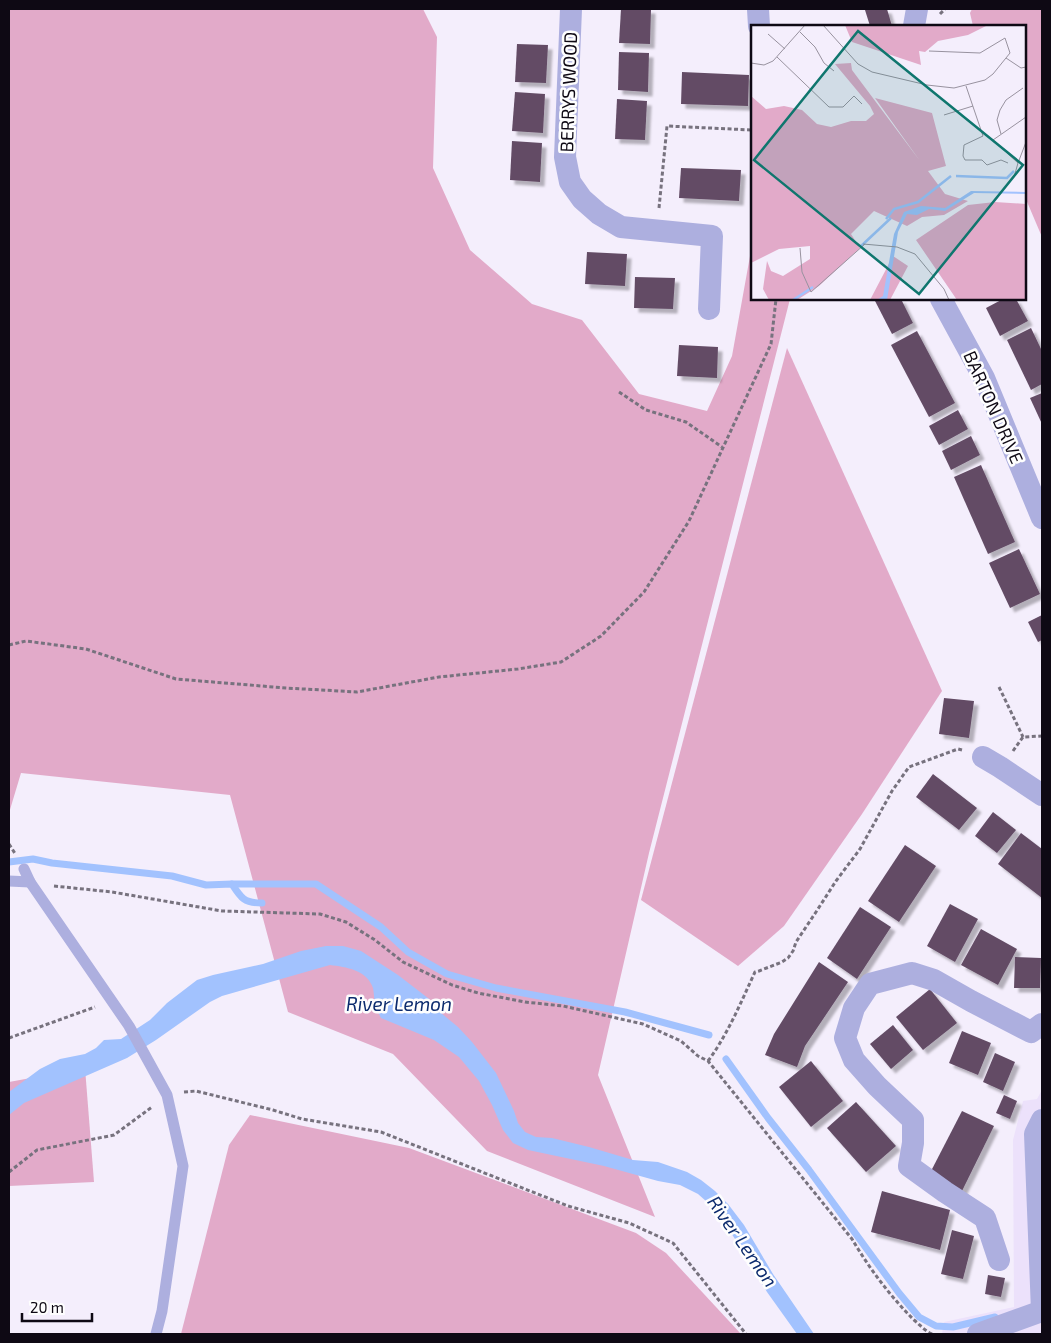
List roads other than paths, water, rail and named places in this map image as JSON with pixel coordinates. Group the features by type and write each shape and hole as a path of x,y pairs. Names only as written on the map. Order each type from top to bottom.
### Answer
{"street":[{"name":"BERRYS WOOD","path":"571,9 565,157 570,182 582,199 599,214 621,226 712,236 709,309"},
{"path":"758,9 759,25"},
{"path":"914,25 917,9"},
{"name":"BARTON DRIVE","path":"942,300 984,378 1042,518"},
{"path":"992,762 1042,795"},
{"path":"999,1260 985,1218 909,1166 914,1143 912,1120 877,1086 854,1060 845,1038 854,1008 870,984 912,974 934,980 971,1002 1032,1032 1042,1024"},
{"path":"978,1334 1042,1311 1035,1134 1042,1120"}],"lane":[{"path":"24,869 30,882 129,1026 167,1095 183,1166 162,1311 156,1334"},
{"path":"9,881 30,882"}],"water":[{"name":"River Lemon","path":"326,946 343,946 361,951 398,975 437,1005 441,1013 472,1042 496,1073 518,1123 525,1132 536,1137 552,1138 633,1160 658,1162 687,1172 715,1191 744,1225 773,1274 814,1334 797,1334 767,1292 716,1210 698,1194 680,1185 528,1150 513,1143 503,1130 479,1081 459,1057 434,1040 381,1018 375,1006 373,988 370,982 361,973 349,968 330,965 222,996 210,1002 127,1058 24,1103 9,1115 9,1092 40,1069 60,1059 85,1054 96,1048 104,1040 121,1039 150,1020 167,1003 197,980 263,964 301,951"}],"waterway":[{"path":"9,862 33,859 52,863 172,876 206,885 232,884 247,901 262,903"},
{"path":"232,884 316,884 381,927 408,952 447,974 496,988 625,1012 709,1035"},
{"path":"726,1059 768,1118 919,1317 936,1326 953,1327 995,1317"}]}
